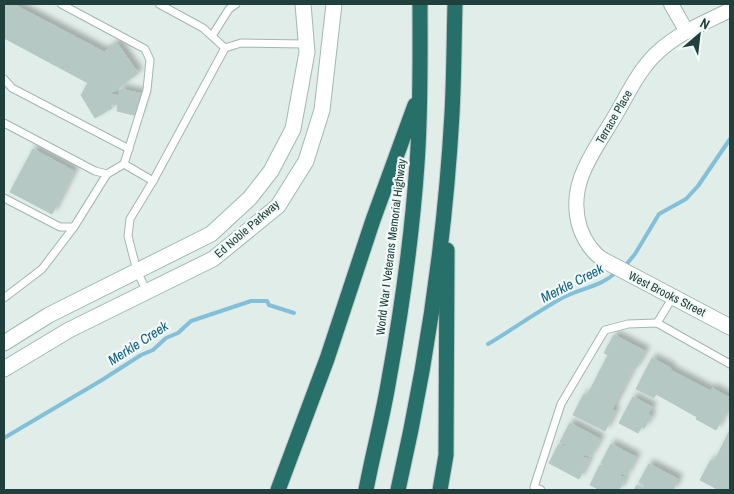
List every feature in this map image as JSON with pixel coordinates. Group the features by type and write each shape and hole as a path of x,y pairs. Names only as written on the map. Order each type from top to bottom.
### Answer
{"highway":[{"name":"World War I Veterans Memorial Highway","path":"366,490 389,380 402,300 417,163 420,92 420,4"},
{"path":"398,490 421,378 441,236 452,114 455,4"},
{"path":"278,490 327,359 373,220 420,92"},
{"path":"440,490 446,455 448,164"}],"main road":[{"name":"Ed Noble Parkway","path":"4,343 49,315 211,234 250,198 271,171 293,129 307,52 303,4"},
{"name":"Ed Noble Parkway","path":"4,370 70,330 213,259 278,206 306,161 322,110 334,4"},
{"name":"West Brooks Street","path":"604,261 730,327"}],"street":[{"path":"671,4 687,32"},
{"name":"Terrace Place","path":"604,261 588,245 577,219 576,196 582,174 643,70 657,53 668,43 730,10"}],"lane":[{"path":"4,298 42,269 74,227 106,174 124,164 147,90 150,60 145,49 61,4"},
{"path":"159,4 203,28 225,48"},
{"path":"212,36 229,9 236,4"},
{"path":"147,292 137,271 128,236 130,219 153,181 225,48 241,43 306,44"},
{"path":"4,79 12,88 130,149"},
{"path":"4,123 95,171 106,174"},
{"path":"124,164 153,181"},
{"path":"4,198 60,227 74,227"},
{"path":"658,323 673,298"},
{"path":"541,490 534,487 561,404 605,330 628,324 658,323 730,364"}],"building":[{"path":"4,4 13,4 104,52 117,43 138,73 110,94 119,96 120,89 143,94 138,116 117,111 118,105 108,103 112,108 95,118 81,95 88,83 4,38"},
{"path":"33,149 74,171 52,214 10,192"},
{"path":"614,335 645,351 635,369 633,368 612,409 615,411 605,431 573,415 584,394 587,396 608,355 604,353"},
{"path":"652,358 671,368 670,370 711,391 712,388 730,398 730,404 716,430 656,394 654,398 636,389"},
{"path":"633,397 652,407 648,414 651,416 644,428 642,426 638,433 619,423"},
{"path":"570,423 600,439 590,457 585,454 583,457 589,459 579,479 549,463 559,444 564,447 566,444 560,442"},
{"path":"730,430 730,490 719,490 700,480 711,460 714,462"},
{"path":"611,444 636,457 626,476 622,473 620,476 625,478 619,490 600,490 590,485 600,465 603,467 604,464 601,463"},
{"path":"649,464 678,479 673,490 634,490 637,485 643,488 645,485 639,482"}],"waterway":[{"name":"Merkle Creek","path":"625,266 635,254 659,214 686,199 698,186 730,139"},
{"name":"Merkle Creek","path":"488,344 562,298 605,281 617,271"},
{"name":"Merkle Creek","path":"4,438 141,355 153,350 166,338 178,333 191,321 251,301 267,301 269,305 294,313"}]}
